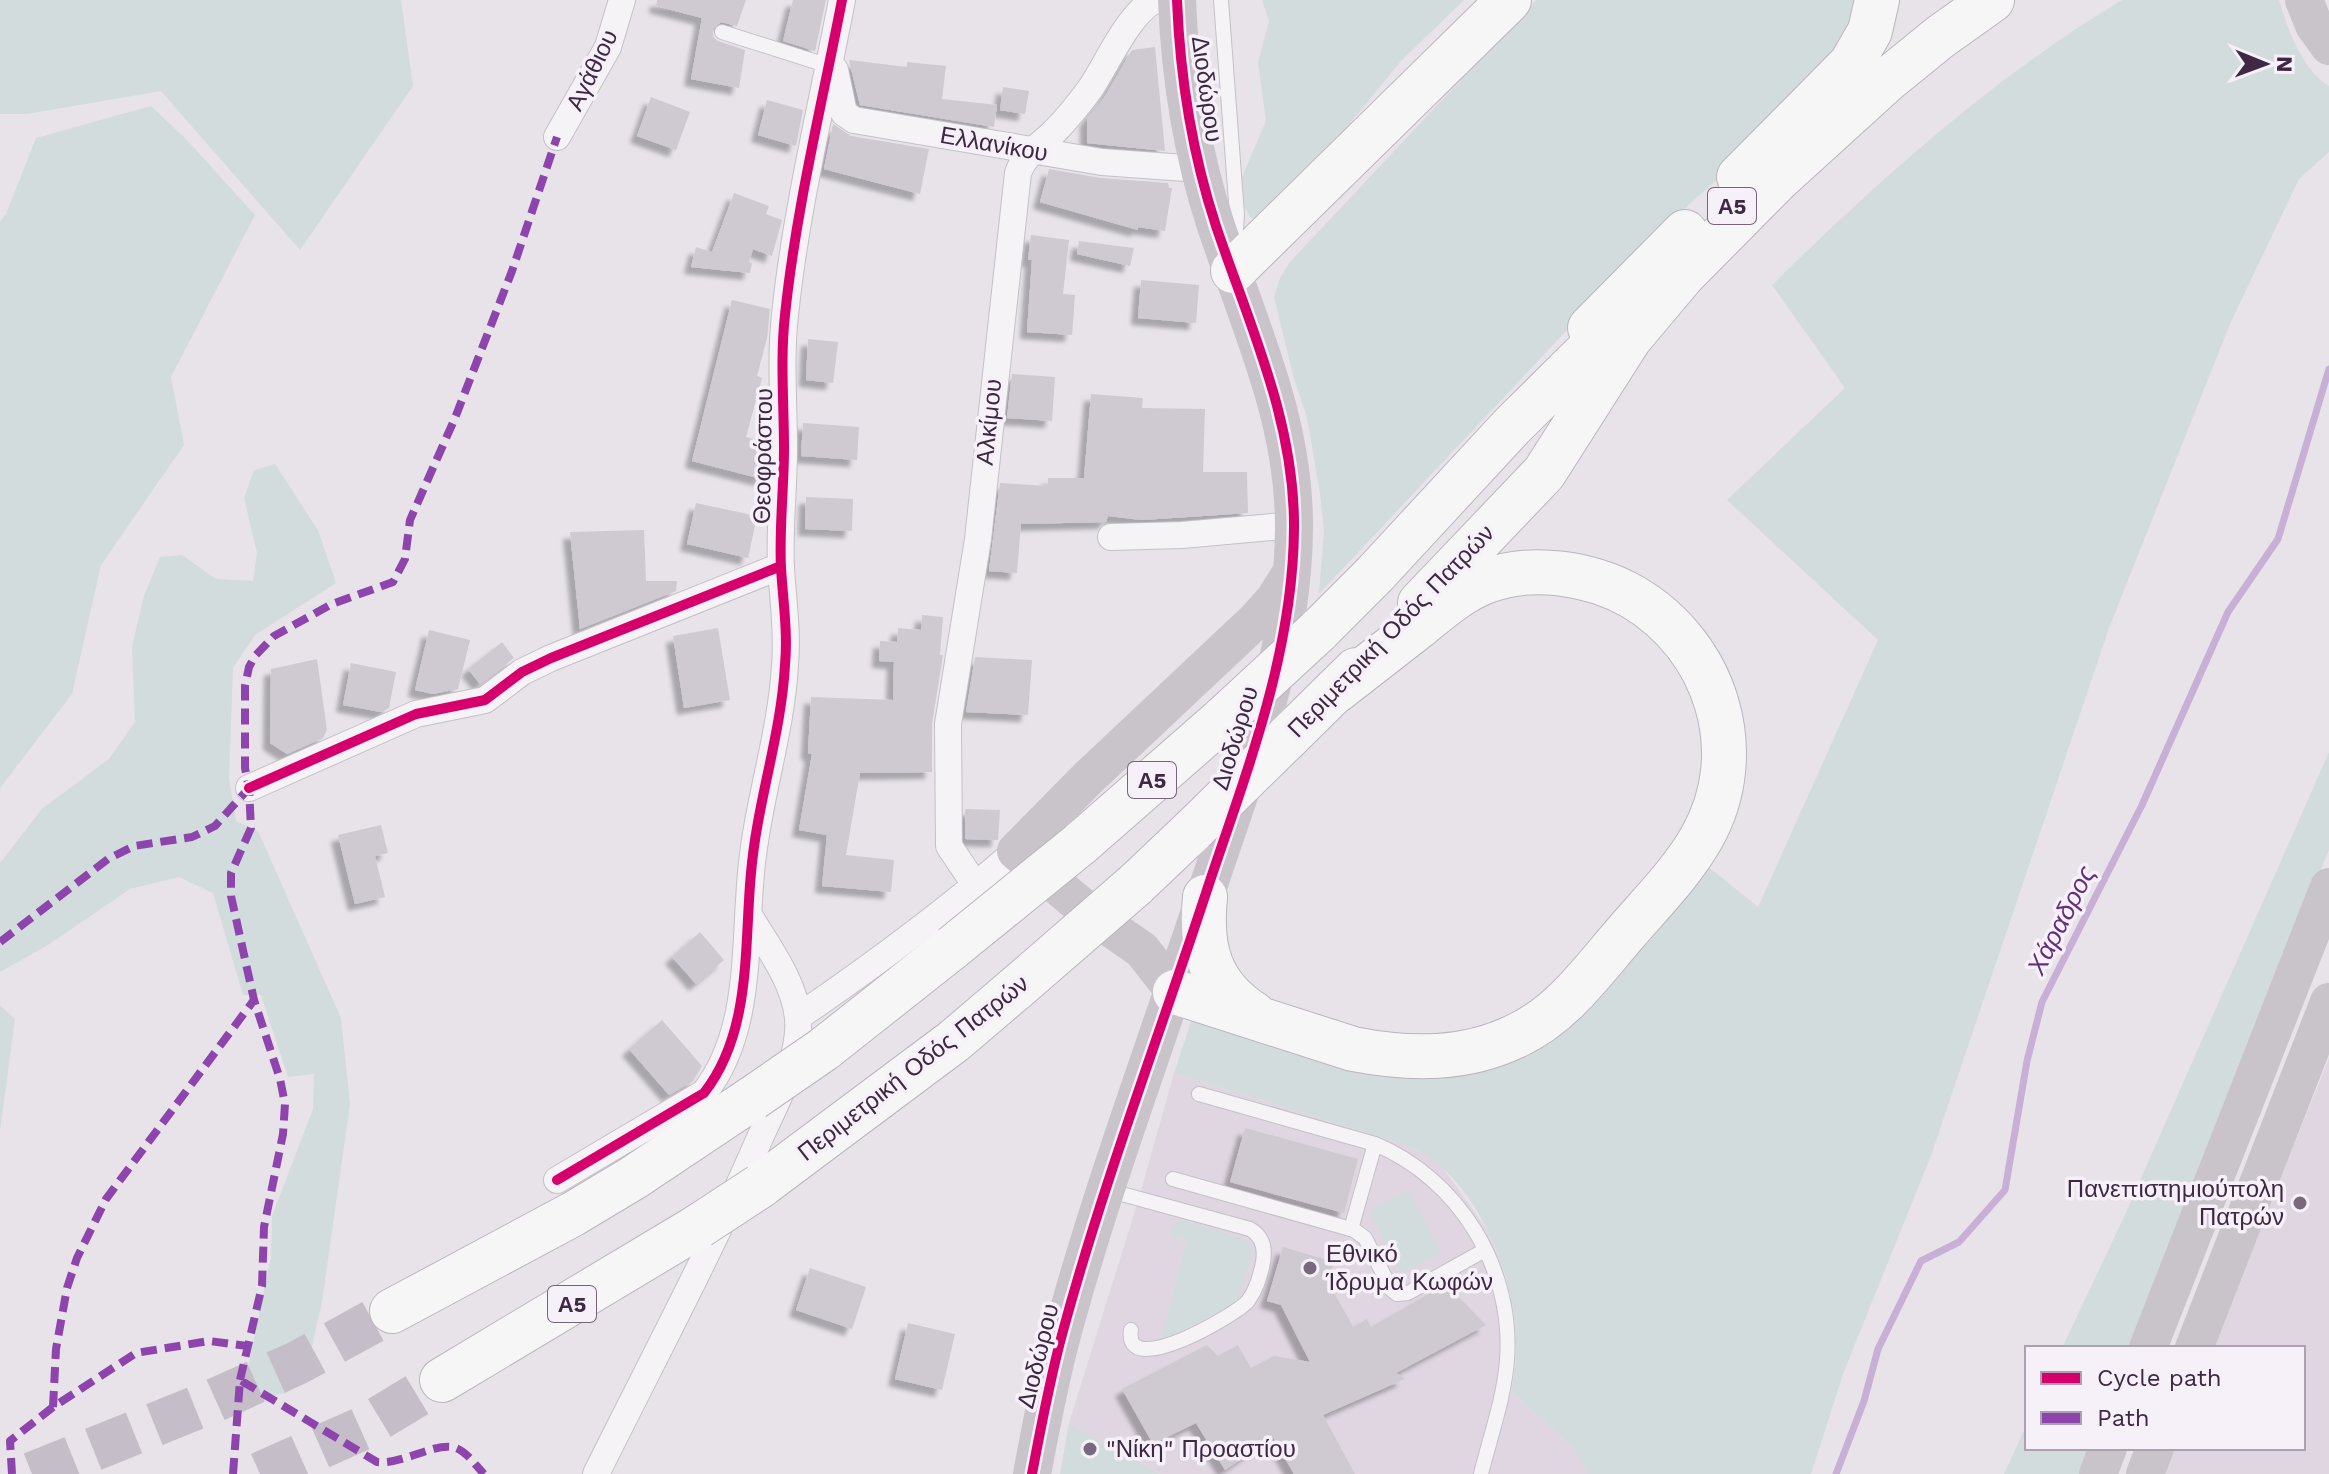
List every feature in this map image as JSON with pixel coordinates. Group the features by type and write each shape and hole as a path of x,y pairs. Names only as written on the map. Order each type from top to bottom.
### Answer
{"highway":[{"path":"1233,271 1509,0"},
{"path":"1512,426 1527,396 1563,356 1851,64 1870,31 1877,0"},
{"name":"Α5","path":"392,1311 573,1214 753,1098 811,1033 953,947 1080,844 1318,631 1512,426 1786,150 1875,69 1964,0"},
{"name":"Περιμετρική Οδός Πατρών","path":"442,1380 760,1186 954,1041 1135,885 1336,691 1544,473 1630,338 1683,275 1776,181 1867,99 1940,37 1992,0"},
{"path":"1175,992 1353,1049 1410,1057 1462,1053 1517,1036 1538,1024 1579,987 1684,865 1703,836 1721,787 1726,756 1719,706 1711,683 1695,657 1681,638 1644,604 1623,592 1583,577 1531,573 1487,581 1446,605 1336,691"},
{"path":"1205,897 1203,928 1211,967 1231,997 1274,1025"}],"street":[{"name":"Αγάθιου","path":"557,137 608,47 622,0"},
{"name":"Θεοφράστου","path":"557,1180 704,1093 716,1077 734,1026 744,984 757,816 780,721 783,692 786,631 781,566 785,318 842,0"},
{"name":"Αλκίμου","path":"976,886 949,846 948,724 978,539 1018,173 1024,159 1057,130 1083,99 1136,17 1156,0"},
{"name":"Διοδώρου","path":"1032,1474 1063,1332 1107,1189 1267,709 1286,620 1292,570 1294,525 1289,454 1282,419 1199,169 1183,78 1177,0"},
{"path":"2304,0 2314,25 2329,46"},
{"name":"Ελλανίκου","path":"829,66 836,72 844,113 854,120 1128,165 1199,169"},
{"path":"1111,537 1182,535 1294,525"},
{"path":"249,788 416,714 485,700 522,672 551,658 781,566"},
{"path":"811,1033 858,976 976,886 1016,851 1087,779 1256,620 1274,600 1292,570"},
{"path":"1016,851 1071,898 1142,950 1175,992"},
{"path":"2149,1346 2329,887"},
{"path":"749,915 786,979 811,1033"},
{"path":"2195,1346 2329,1002"},
{"path":"596,1474 749,1163 790,1067 798,1033 811,1033"},
{"path":"2098,1474 2107,1450"},
{"path":"2145,1474 2154,1450"}],"lane":[{"path":"1221,0 1237,215 1233,271"},
{"path":"722,32 829,66"},
{"path":"1199,1094 1375,1144 1407,1159 1442,1186 1469,1220 1485,1250 1503,1304 1508,1352 1505,1381 1481,1474"},
{"path":"1351,1229 1375,1144"},
{"path":"1173,1179 1351,1229 1365,1238 1391,1289 1399,1294 1408,1293 1485,1250"},
{"path":"1107,1189 1250,1229 1260,1237 1264,1248 1264,1261 1255,1290 1239,1308 1163,1348 1147,1349 1134,1345 1130,1338 1131,1330"}],"shaded area":[{"path":"0,0 401,0 413,86 300,250 161,91 27,114 0,114"},
{"path":"1262,0 1464,0 1402,60 1319,161 1259,220 1250,217 1244,206 1242,177 1266,121 1258,62 1269,21"},
{"path":"1536,0 1862,0 1856,20 1788,115 1661,230 1319,594 1324,530 1320,494 1307,417 1294,379 1274,297 1280,278 1289,263"},
{"path":"2122,0 2279,0 2291,36 2304,60 2329,86 2329,152 2299,179 2230,324 2109,628 1932,1153 1843,1374 1811,1474 1588,1474 1573,1448 1511,1391 1516,1341 1509,1292 1493,1241 1467,1195 1429,1157 1405,1145 1174,1073 1192,1019 1445,1075 1705,864 1758,907 1878,640 1727,500 1845,388 1772,285 1939,132 2028,63"},
{"path":"151,106 186,139 255,215 171,377 184,445 101,565 72,694 0,788 0,222 36,138"},
{"path":"275,464 318,530 336,583 255,635 233,668 229,779 236,821 258,831 341,1018 350,1104 322,1302 304,1381 286,1393 252,1400 246,1377 271,1257 272,1216 313,1109 314,1074 288,1077 261,995 243,995 213,893 179,877 130,889 48,945 0,972 0,863 42,809 109,759 135,722 132,646 144,596 160,557 182,555 216,579 253,581 257,553 244,498 254,470"},
{"path":"2329,752 2329,850 2131,1346 2063,1346 2123,1219"},
{"path":"0,1005 15,1019 0,1131"},
{"name":"Πανεπιστημιούπολη Πατρών","path":"2329,1058 2329,1474 2162,1474 2171,1450 2305,1450 2305,1346 2213,1346"},
{"name":"Εθνικό Ίδρυμα Κωφών","path":"1174,1073 1405,1145 1429,1156 1443,1168 1488,1231 1501,1262 1511,1301 1516,1343 1511,1391 1573,1448 1588,1474 1160,1474 1069,1423"},
{"path":"1408,1190 1441,1253 1401,1273 1369,1211"},
{"path":"1178,1219 1245,1240 1253,1253 1238,1301 1161,1342 1187,1240 1172,1236 1172,1228"},
{"name":"\"Νίκη\" Προαστίου","path":"1069,1423 1160,1474 1060,1474"},
{"path":"2025,1428 2025,1450 2090,1450 2081,1474 2004,1474"}],"building":[{"path":"657,0 746,0 737,26 721,22 712,30 718,41 745,50 739,88 691,79 702,18 656,6"},
{"path":"793,0 826,0 815,51 783,41"},
{"path":"1155,47 1165,151 1087,143 1087,119 1104,98 1132,50"},
{"path":"849,60 907,67 907,62 946,66 942,99 997,105 994,127 860,105"},
{"path":"1003,87 1029,91 1025,114 1000,110"},
{"path":"651,97 690,112 676,150 637,136"},
{"path":"767,100 803,110 796,146 758,135"},
{"path":"833,124 851,136 929,149 920,194 824,169"},
{"path":"1049,169 1101,178 1168,183 1172,188 1165,231 1138,227 1138,230 1040,202"},
{"path":"734,193 769,206 766,214 782,220 772,256 753,249 750,273 691,267 696,247 712,252"},
{"path":"1031,235 1069,240 1063,294 1075,295 1072,335 1027,332"},
{"path":"1079,241 1134,248 1130,266 1077,254"},
{"path":"1141,280 1199,285 1196,323 1138,318"},
{"path":"732,300 770,309 767,338 757,376 762,378 746,437 768,443 762,479 692,461"},
{"path":"808,339 838,342 833,383 806,380"},
{"path":"1012,374 1055,377 1052,421 1007,418"},
{"path":"1091,394 1143,398 1142,408 1205,409 1203,472 1247,472 1248,513 1142,520 1108,516 1106,522 1021,524 1017,573 989,571 1000,483 1048,486 1048,478 1084,478"},
{"path":"803,423 859,427 857,460 801,456"},
{"path":"806,497 853,499 852,531 805,529"},
{"path":"696,503 757,516 748,558 687,544"},
{"path":"644,530 646,581 677,581 676,591 580,629 570,532"},
{"path":"922,615 943,617 940,655 943,655 932,724 932,772 860,773 846,855 894,860 891,892 822,886 827,835 799,830 812,754 808,753 811,697 893,700 894,662 879,661 880,641 897,642 898,628 921,630"},
{"path":"718,628 730,700 684,708 673,636"},
{"path":"429,630 470,640 458,689 433,694 415,690"},
{"path":"502,642 514,658 480,684 468,669"},
{"path":"975,657 1032,660 1028,715 966,712"},
{"path":"317,659 327,730 323,738 287,754 270,743 271,669"},
{"path":"351,663 396,672 389,708 381,712 343,705"},
{"path":"965,809 1000,810 998,840 965,839"},
{"path":"381,825 388,853 375,856 385,897 355,904 338,835"},
{"path":"700,932 724,960 696,984 672,957"},
{"path":"662,1020 702,1066 693,1081 669,1095 629,1049"},
{"path":"1245,1128 1358,1159 1344,1213 1230,1182"},
{"path":"1283,1247 1334,1262 1328,1281 1353,1327 1367,1319 1371,1327 1446,1284 1486,1325 1396,1373 1405,1379 1323,1415 1355,1474 1294,1474 1273,1437 1225,1470 1196,1423 1153,1444 1122,1389 1207,1345 1218,1356 1238,1345 1251,1368 1274,1356 1310,1362 1281,1305 1267,1301"},
{"path":"810,1268 866,1287 852,1329 796,1310"},
{"path":"908,1323 955,1334 942,1390 895,1379"}],"waterway":[{"name":"Χάραδρος","path":"1836,1474 1864,1401 1878,1349 1921,1261 1959,1242 2005,1190 2027,1061 2042,1002 2142,805 2228,612 2278,539 2329,369"}],"tunnel":[{"path":"32,1474 213,1401 297,1363 392,1311"},
{"path":"260,1474 361,1429 442,1380"}],"marked path":[{"path":"240,1380 262,1286 264,1227 283,1134 285,1104 254,1000 231,896 231,873 251,828 245,768 245,686 249,667 274,636 332,604 393,582 405,559 410,520 455,418 512,271 557,137"},
{"path":"0,942 108,859 134,846 192,837 215,826 249,788"},
{"path":"53,1407 56,1349 67,1288 77,1258 106,1199 254,1000"},
{"path":"12,1474 10,1441 53,1407 136,1353 209,1341 247,1346"},
{"path":"233,1474 240,1380 377,1462 448,1447 464,1453 484,1474"}],"cycle path":[{"path":"557,1180 704,1093 720,1069 738,1016 746,959 754,847 779,717 785,665 781,553 785,315 803,196 842,0"},
{"path":"1032,1474 1054,1366 1079,1276 1264,714 1276,669 1292,576 1294,529 1287,450 1268,375 1200,171 1184,86 1177,0"},
{"path":"249,788 416,714 485,700 522,672 551,658 781,566"}],"place":[{"name":"Πανεπιστημιούπολη Πατρών","path":"2300,1203"},
{"name":"Εθνικό Ίδρυμα Κωφών","path":"1310,1268"},
{"name":"\"Νίκη\" Προαστίου","path":"1090,1449"}]}
